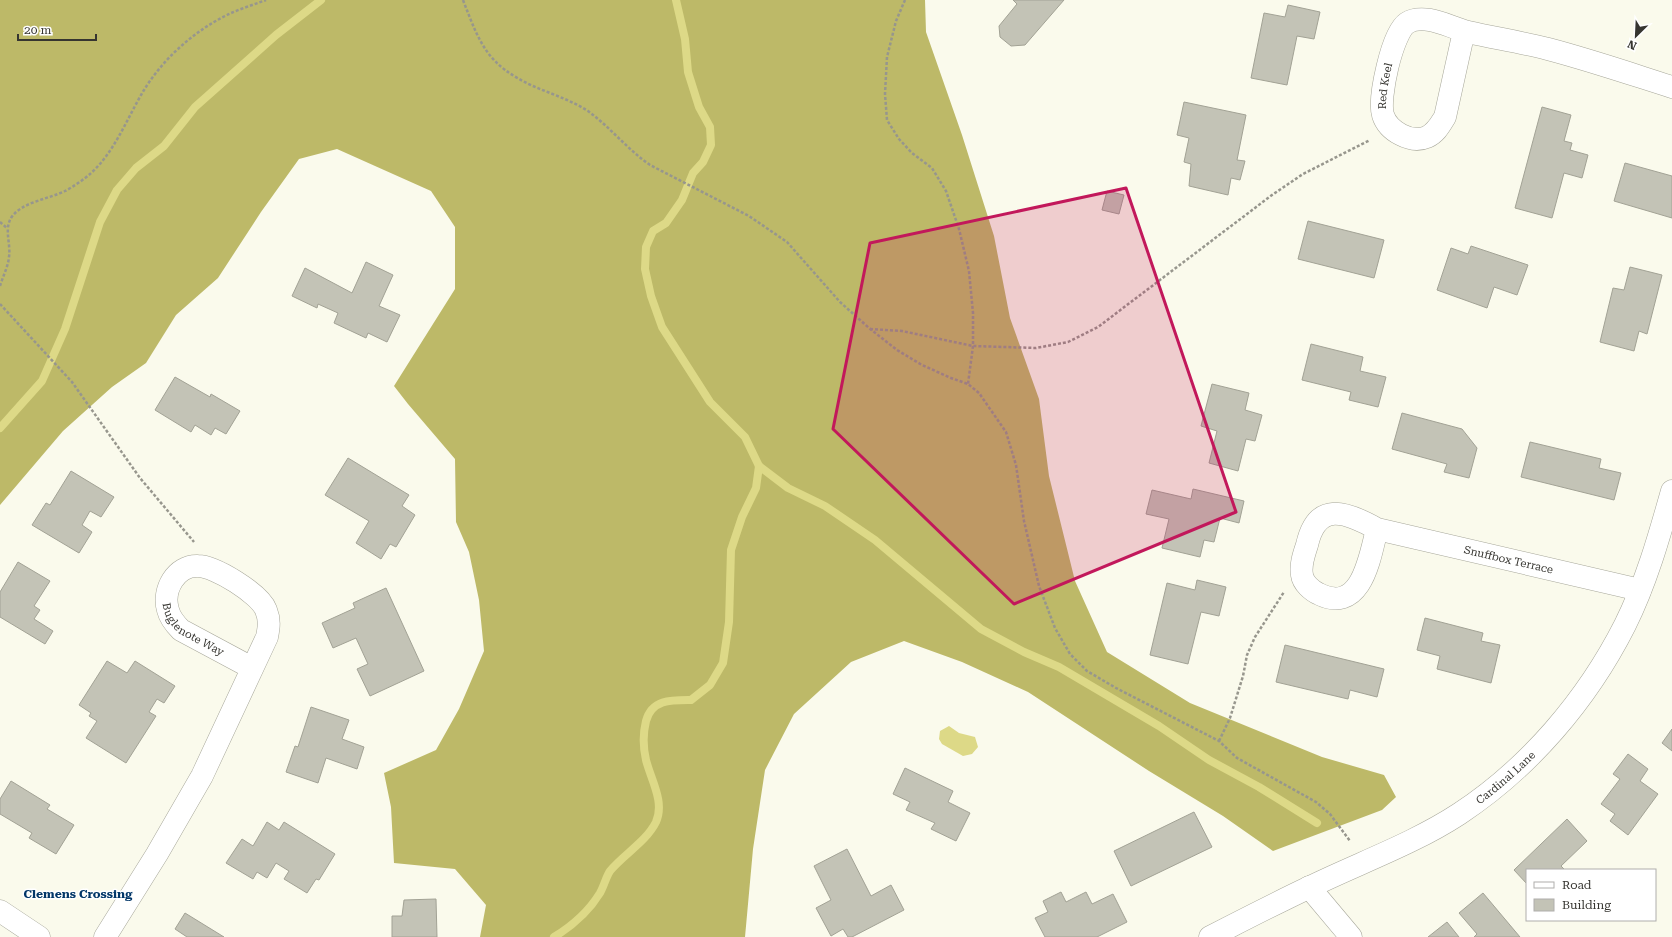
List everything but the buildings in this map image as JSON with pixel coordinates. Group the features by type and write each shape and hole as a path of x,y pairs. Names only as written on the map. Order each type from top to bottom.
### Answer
{"street":[{"name":"Red Keel","path":"1464,31 1445,117 1440,126 1427,137 1418,139 1409,138 1398,133 1388,124 1383,116 1381,104 1394,44 1399,32 1406,24 1416,20 1430,20 1464,31 1547,49 1672,87"},
{"name":"Cardinal Lane","path":"1210,937 1309,887 1424,834 1459,814 1504,779 1536,750 1570,711 1599,671 1625,625 1640,590 1657,543 1672,491"},
{"name":"Snuffbox Terrace","path":"1302,576 1302,564 1308,539 1319,519 1329,513 1341,513 1361,520 1377,529 1640,590"},
{"path":"1302,576 1314,592 1324,597 1345,597 1354,591 1365,574 1377,529"},
{"path":"105,937 157,854 202,776 267,637 270,622 266,608 257,597 212,569 198,566"},
{"name":"Buglenote Way","path":"198,566 186,569 176,575 170,585 166,597 168,610 173,621 181,630 252,668"},
{"path":"1309,887 1351,937"},
{"path":"0,911 39,937"}],"path":[{"path":"0,286 9,257 10,242 7,228 12,217 25,207 65,191 90,174 104,158 125,126 144,89 170,56 197,34 226,15 266,0"},
{"path":"463,0 476,35 492,60 506,72 563,98 587,111 610,130 633,153 673,178 702,191 749,216 787,242 840,302 869,328 897,350 922,365 968,384 979,393 1006,432 1016,465 1024,521 1039,586 1055,628 1070,654 1087,671 1116,688 1219,741 1237,758 1316,802 1330,814 1346,838 1368,860"},
{"path":"905,0 896,22 887,57 885,94 887,120 899,139 912,153 932,168 946,191 959,229 969,271 973,314 973,346 968,384"},
{"path":"869,328 902,331 973,346 1036,348 1068,342 1098,327 1272,195 1303,174 1377,136 1388,124"},
{"path":"0,222 7,228"},
{"path":"0,304 72,382 140,478 196,544 198,566"},
{"path":"1219,741 1230,718 1243,676 1247,655 1255,637 1281,594 1302,576"}],"highlighted area":[{"path":"1126,188 1236,512 1014,604 833,429 870,243"}],"shaded area":[{"path":"0,0 925,0 926,32 962,135 994,236 1010,318 1039,399 1049,476 1075,581 1107,652 1190,703 1322,757 1384,775 1396,797 1382,810 1273,851 1223,816 1149,771 1028,692 962,662 904,641 851,662 794,714 765,770 753,849 745,937 480,937 486,905 455,869 394,863 391,807 384,773 436,750 459,709 484,651 479,600 469,552 456,522 455,459 394,386 455,289 455,227 431,191 337,149 299,159 261,212 218,278 176,315 146,363 112,387 63,431 0,505"},
{"path":"949,726 959,733 975,737 978,747 972,754 963,756 942,744 939,739 940,731"}],"waterway":[{"path":"0,428 42,381 65,329 100,222 117,190 136,168 164,146 195,107 276,35 321,0"},
{"path":"554,937 574,923 591,906 600,893 610,871 647,836 656,822 659,807 658,799 644,750 646,721 653,708 664,702 691,700 710,685 723,663 729,622 731,550 742,517 756,488 759,466 745,437 710,402 662,327 651,296 645,269 646,247 653,231 666,223 682,200 693,173 703,162 711,145 710,127 699,107 688,72 685,39 676,0"},
{"path":"759,466 788,488 825,506 875,540 981,629 1024,652 1059,667 1159,726 1209,760 1259,787 1317,823"}],"district":[{"name":"Clemens Crossing","path":"78,894"}]}
